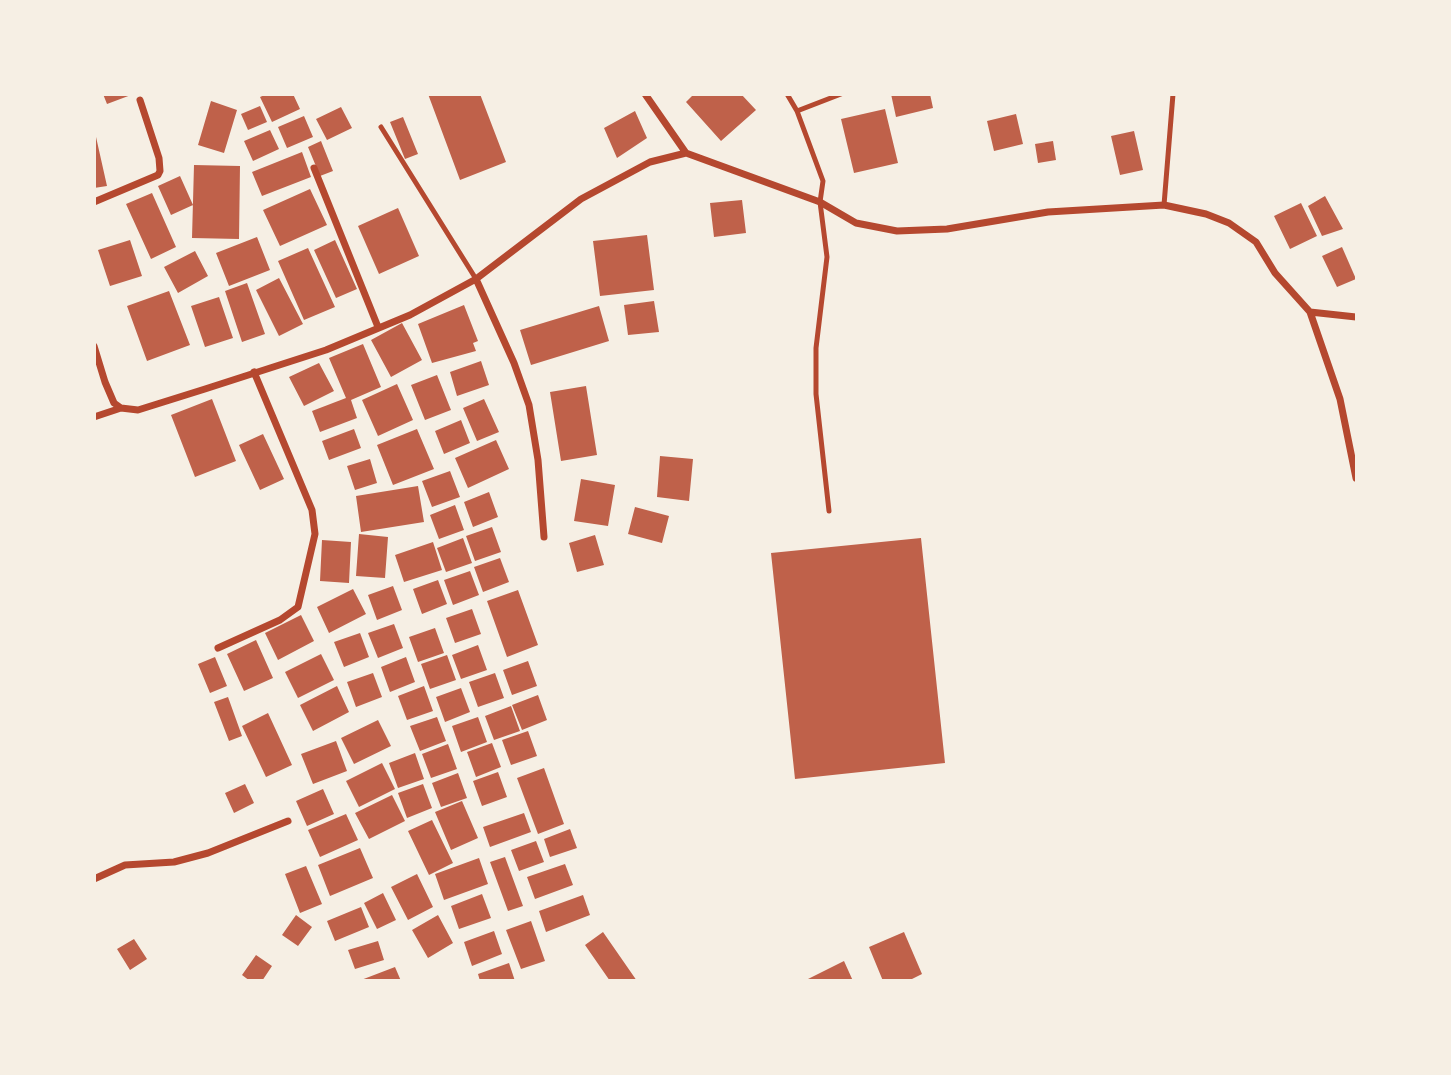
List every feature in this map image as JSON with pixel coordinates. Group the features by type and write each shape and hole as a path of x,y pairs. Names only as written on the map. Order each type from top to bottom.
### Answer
{"street":[{"path":"645,94 686,153"},
{"path":"94,202 158,175 160,171 159,158 140,100"},
{"path":"94,417 121,408 138,410 326,350 410,315 476,279 581,199 650,162 686,153 820,202 856,223 897,231 947,229 1048,212 1164,205 1206,214 1229,223 1256,242 1275,273 1310,312 1340,400 1356,478"},
{"path":"314,168 378,327"},
{"path":"476,279 514,363 529,405 538,460 544,537"},
{"path":"1310,312 1356,317"},
{"path":"94,346 114,403 121,408"},
{"path":"218,648 280,620 298,607 315,534 312,510 254,372"},
{"path":"94,879 125,865 174,862 208,853 288,821"}],"lane":[{"path":"786,94 797,111 823,181 820,202 827,257 826,286 816,348 816,394 829,511"},
{"path":"797,111 841,94"},
{"path":"1164,205 1173,94"},
{"path":"381,127 476,279"}],"building":[{"path":"103,94 131,94 131,95 107,104"},
{"path":"267,94 293,94 300,109 272,122 260,97"},
{"path":"428,94 480,94 506,162 460,180"},
{"path":"694,94 741,94 756,110 721,141 686,102"},
{"path":"891,94 930,94 933,108 896,117"},
{"path":"211,101 237,110 224,153 198,145"},
{"path":"260,106 267,122 248,130 241,114"},
{"path":"341,107 352,128 327,140 316,119"},
{"path":"885,109 898,163 854,173 841,119"},
{"path":"635,111 647,138 617,158 604,128"},
{"path":"1016,114 1023,144 994,151 987,121"},
{"path":"304,116 313,137 287,148 278,127"},
{"path":"403,117 418,154 405,159 390,122"},
{"path":"94,128 107,186 94,188"},
{"path":"270,130 279,149 253,161 244,141"},
{"path":"1134,131 1143,170 1120,175 1111,136"},
{"path":"321,141 333,171 320,176 308,147"},
{"path":"1053,141 1056,160 1038,163 1035,144"},
{"path":"302,152 311,177 262,196 252,172"},
{"path":"194,165 240,166 239,239 192,238"},
{"path":"180,176 193,205 171,215 158,186"},
{"path":"310,189 327,225 280,246 263,210"},
{"path":"152,193 176,247 151,259 126,204"},
{"path":"1325,196 1343,229 1322,236 1308,206"},
{"path":"742,200 746,233 714,237 710,203"},
{"path":"1301,203 1317,236 1290,249 1274,216"},
{"path":"398,208 419,256 379,274 358,226"},
{"path":"647,235 654,290 600,296 593,241"},
{"path":"257,237 270,270 229,286 216,253"},
{"path":"130,240 142,276 110,286 98,250"},
{"path":"335,240 357,289 336,298 314,250"},
{"path":"1342,247 1356,279 1337,287 1322,256"},
{"path":"308,248 335,307 304,320 278,261"},
{"path":"195,251 208,276 178,293 164,267"},
{"path":"279,278 303,324 279,336 256,290"},
{"path":"247,283 265,334 242,342 225,291"},
{"path":"169,291 190,345 147,361 127,306"},
{"path":"219,297 233,338 205,347 191,306"},
{"path":"654,301 659,332 628,335 624,305"},
{"path":"464,305 478,341 473,343 476,351 432,363 418,324"},
{"path":"599,306 609,341 531,365 520,330"},
{"path":"402,323 422,360 391,377 371,340"},
{"path":"363,344 381,387 351,400 357,418 320,432 312,411 346,398 329,358"},
{"path":"481,361 489,385 457,396 450,372"},
{"path":"319,363 334,391 304,406 289,377"},
{"path":"437,375 451,410 425,420 411,385"},
{"path":"397,384 413,420 378,436 362,400"},
{"path":"586,386 597,455 561,461 550,392"},
{"path":"212,399 236,461 195,477 171,415"},
{"path":"484,399 499,432 477,441 463,408"},
{"path":"461,420 470,443 444,454 435,431"},
{"path":"354,429 361,448 329,460 322,441"},
{"path":"417,429 434,469 393,485 377,445"},
{"path":"263,434 284,479 260,490 239,445"},
{"path":"496,440 509,469 468,488 455,458"},
{"path":"660,456 693,459 689,501 657,497"},
{"path":"370,459 377,483 355,490 347,466"},
{"path":"450,471 460,497 432,507 422,481"},
{"path":"581,479 615,485 608,526 574,521"},
{"path":"418,486 424,522 361,532 356,496"},
{"path":"489,492 498,517 473,527 464,502"},
{"path":"455,505 464,530 439,539 430,515"},
{"path":"635,507 669,516 662,543 628,534"},
{"path":"492,527 501,552 475,561 466,536"},
{"path":"359,534 388,537 385,578 356,576"},
{"path":"595,535 604,565 577,572 569,543"},
{"path":"463,538 472,563 446,572 437,548"},
{"path":"921,538 945,763 795,779 771,553"},
{"path":"322,540 351,542 349,583 320,581"},
{"path":"433,542 442,570 404,582 395,555"},
{"path":"500,558 509,582 483,592 474,567"},
{"path":"470,571 479,595 453,605 444,580"},
{"path":"438,580 447,604 422,614 413,589"},
{"path":"393,586 402,610 377,620 368,595"},
{"path":"353,589 366,614 329,633 317,607"},
{"path":"518,590 538,645 507,657 487,601"},
{"path":"472,609 481,634 455,643 446,618"},
{"path":"301,615 314,641 278,660 265,633"},
{"path":"394,624 403,648 378,658 368,633"},
{"path":"435,628 444,653 418,662 409,637"},
{"path":"360,633 369,657 344,667 334,642"},
{"path":"256,640 273,678 244,691 227,654"},
{"path":"478,645 487,670 461,679 452,655"},
{"path":"321,654 334,680 298,698 285,672"},
{"path":"447,655 456,680 430,689 421,664"},
{"path":"215,657 227,686 210,693 198,664"},
{"path":"406,657 415,682 390,692 381,667"},
{"path":"528,661 537,686 512,695 503,670"},
{"path":"373,673 382,697 356,707 347,682"},
{"path":"495,673 504,698 478,707 469,682"},
{"path":"337,686 349,712 313,731 300,705"},
{"path":"424,686 433,711 407,720 398,696"},
{"path":"461,688 470,712 445,722 436,697"},
{"path":"538,695 547,720 522,730 512,705"},
{"path":"228,697 242,736 229,741 214,702"},
{"path":"511,706 520,731 494,740 485,716"},
{"path":"268,713 292,765 266,777 242,726"},
{"path":"437,717 446,741 420,751 410,726"},
{"path":"478,717 487,742 461,752 452,726"},
{"path":"378,720 391,746 354,764 341,738"},
{"path":"528,731 537,756 511,765 502,740"},
{"path":"336,741 347,771 313,784 301,754"},
{"path":"492,743 501,767 476,777 467,752"},
{"path":"448,744 457,769 431,778 422,754"},
{"path":"415,753 424,779 398,788 389,763"},
{"path":"382,763 395,789 359,807 346,781"},
{"path":"544,768 564,824 538,834 517,778"},
{"path":"498,772 507,797 482,806 473,781"},
{"path":"458,773 467,798 441,807 432,783"},
{"path":"245,784 254,803 234,813 225,793"},
{"path":"423,784 432,808 407,818 398,793"},
{"path":"323,789 334,814 307,826 296,801"},
{"path":"392,795 405,821 369,839 355,813"},
{"path":"462,801 478,838 451,850 435,812"},
{"path":"524,813 531,832 490,847 483,827"},
{"path":"346,814 358,840 320,857 308,830"},
{"path":"432,820 453,863 429,875 408,831"},
{"path":"570,829 577,848 550,857 544,839"},
{"path":"536,841 544,862 519,871 511,850"},
{"path":"360,848 373,878 330,896 318,865"},
{"path":"505,857 523,906 508,911 490,862"},
{"path":"479,858 488,884 444,900 435,874"},
{"path":"565,864 573,885 535,899 527,877"},
{"path":"306,866 322,904 300,913 285,874"},
{"path":"417,874 433,907 408,920 391,887"},
{"path":"383,893 396,920 377,929 364,903"},
{"path":"482,894 491,918 459,929 451,906"},
{"path":"583,895 590,915 546,932 539,911"},
{"path":"361,907 369,927 335,941 327,921"},
{"path":"296,915 312,927 298,946 282,935"},
{"path":"438,915 453,943 428,958 412,930"},
{"path":"531,921 545,961 521,969 506,930"},
{"path":"494,931 502,954 472,966 464,942"},
{"path":"603,932 637,981 610,981 585,945"},
{"path":"904,932 922,974 908,981 883,981 869,947"},
{"path":"134,939 147,959 130,970 117,949"},
{"path":"378,941 384,960 355,969 348,950"},
{"path":"256,955 272,966 262,981 250,981 242,975"},
{"path":"844,961 853,981 804,981"},
{"path":"509,963 515,981 480,981 478,974"},
{"path":"395,967 401,981 361,981 361,980"}]}
